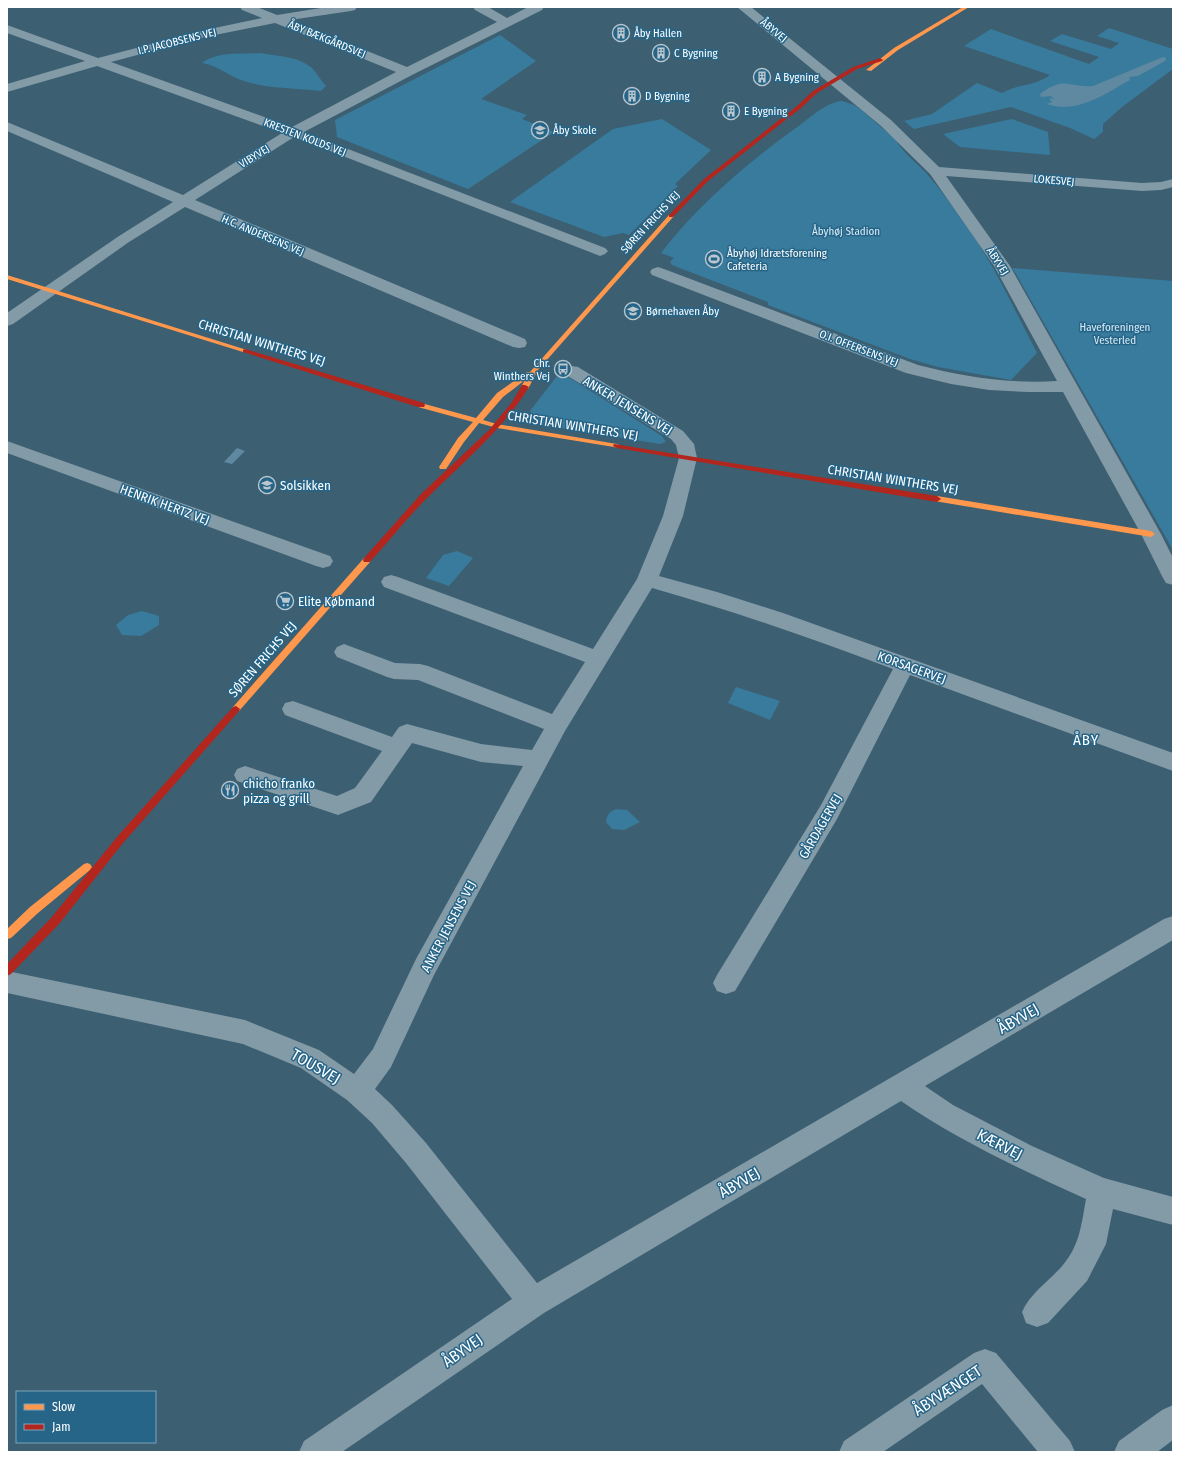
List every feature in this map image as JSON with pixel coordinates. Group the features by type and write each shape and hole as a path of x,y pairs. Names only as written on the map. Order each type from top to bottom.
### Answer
{"street":[{"name":"ÅBY BÆKGÅRDSVEJ","path":"246,7 407,72"},
{"name":"I.P. JACOBSENS VEJ","path":"7,88 194,36 277,19 351,7"},
{"path":"479,7 506,22"},
{"name":"VIBYVEJ","path":"7,321 49,290 182,201 293,132 407,72 538,7"},
{"name":"ÅBYVEJ","path":"743,7 886,123 935,171 1002,266 1151,534 1173,578"},
{"name":"SØREN FRICHS VEJ","path":"864,75 880,60 896,49 967,7"},
{"name":"KRESTEN KOLDS VEJ","path":"7,29 293,132 600,251"},
{"name":"SØREN FRICHS VEJ","path":"423,497 461,440 500,396 535,369 653,235 703,183 749,144 799,107 815,92 841,86 855,68 880,60"},
{"name":"SØREN FRICHS VEJ","path":"799,107 818,101"},
{"name":"H.C. ANDERSENS VEJ","path":"7,126 519,343"},
{"name":"LOKESVEJ","path":"935,171 1142,187 1161,186 1173,182"},
{"name":"O.I. OFFERSENS VEJ","path":"658,272 912,369 943,378 1003,387 1036,388 1068,386"},
{"name":"CHRISTIAN WINTHERS VEJ","path":"7,277 497,426 1151,534"},
{"name":"SØREN FRICHS VEJ","path":"7,971 55,921 120,840 423,497 479,445 497,426 518,402 535,369"},
{"name":"ANKER JENSENS VEJ","path":"357,1091 382,1058 425,968 557,725 647,580 674,516 688,458 685,444 677,435 572,371"},
{"name":"HENRIK HERTZ VEJ","path":"7,447 323,561"},
{"name":"KORSAGERVEJ","path":"647,580 718,599 776,618 1173,762"},
{"path":"391,582 598,659"},
{"path":"344,652 394,671 420,672 557,725"},
{"name":"GÅRDAGERVEJ","path":"726,983 829,812 905,665"},
{"path":"293,709 396,747"},
{"path":"245,775 338,806 363,795 396,747 408,733 481,753 538,759"},
{"name":"SØREN FRICHS VEJ","path":"7,935 34,910 120,840"},
{"name":"ÅBYVEJ","path":"315,1452 533,1302 1173,927"},
{"name":"TOUSVEJ","path":"7,982 245,1032 310,1058 357,1091 382,1114 416,1153 533,1302"},
{"name":"KÆRVEJ","path":"902,1086 943,1114 1022,1156 1102,1192 1173,1211"},
{"path":"1037,1312 1077,1271 1092,1244 1102,1192"},
{"name":"ÅBYVÆNGET","path":"855,1452 985,1364 1059,1452"},
{"path":"1130,1452 1173,1421"}],"green space":[{"path":"1109,28 1173,49 1173,69 1122,107 1103,124 1103,132 1094,139 1070,128 1011,107 914,129 904,121 932,114 977,83 1002,93 1044,79 1050,75 964,46 991,29 1089,64 1099,57 1050,41 1062,34 1111,49 1119,43 1097,36"},
{"path":"500,35 536,61 481,99 527,115 522,119 554,132 468,189 337,137 335,120"},
{"path":"260,53 287,57 306,64 314,70 326,86 321,91 263,86 239,79 213,66 202,63 208,59 222,55"},
{"name":"Åbyhøj Stadion","path":"842,101 854,105 860,109 896,140 902,149 927,174 944,195 980,247 1006,292 1037,353 1011,380 938,367 910,359 768,305 768,302 672,265 670,262 674,258 661,253 691,217 744,168 820,110 831,104"},
{"path":"662,119 711,150 675,184 678,186 629,235 623,233 604,237 510,202 613,129"},
{"path":"1012,119 1048,132 1050,155 960,147 943,134"},
{"name":"Haveforeningen Vesterled","path":"1012,268 1173,281 1173,550 1016,274"},
{"path":"560,372 662,436 666,442 660,444 537,424 530,411"},
{"path":"457,551 473,558 449,586 426,578 443,555"},
{"path":"142,611 159,616 159,625 141,636 122,635 116,625 128,615"},
{"path":"736,687 780,701 770,720 728,703"},
{"path":"616,809 627,810 640,822 624,830 612,829 606,820 610,813"}],"shaded area":[{"path":"1163,57 1166,58 1165,61 1138,76 1129,77 1130,80 1089,102 1069,107 1058,106 1047,104 1052,102 1049,98 1054,99 1051,96 1041,97 1040,94 1055,85 1061,84 1093,86"},
{"path":"237,448 245,451 232,464 224,462"}],"traffic: slow":[{"path":"869,70 896,49 967,7"},
{"path":"525,387 535,369 671,216"},
{"path":"7,277 245,351"},
{"path":"443,467 461,440 500,395 529,374"},
{"path":"421,405 497,426 617,446"},
{"path":"937,499 1151,534"},
{"path":"236,709 367,560"},
{"path":"7,935 34,910 87,867"}],"traffic: jam":[{"path":"671,216 706,180 799,107 815,92 855,68 880,60"},
{"path":"245,351 421,405"},
{"path":"367,560 424,496 492,432 504,418 525,387"},
{"path":"617,446 937,499"},
{"path":"7,971 55,921 120,840 236,709"}],"place":[{"name":"Åby Hallen","path":"621,33"},
{"name":"C Bygning","path":"661,53"},
{"name":"A Bygning","path":"762,77"},
{"name":"D Bygning","path":"632,96"},
{"name":"E Bygning","path":"731,111"},
{"name":"Åby Skole","path":"540,130"},
{"name":"Åbyhøj Idrætsforening Cafeteria","path":"714,259"},
{"name":"Børnehaven Åby","path":"633,311"},
{"name":"Chr. Winthers Vej","path":"563,369"},
{"name":"Solsikken","path":"267,485"},
{"name":"Elite Købmand","path":"285,601"},
{"name":"chicho franko pizza og grill","path":"230,790"}],"district":[{"name":"ÅBY","path":"1086,740"}]}
